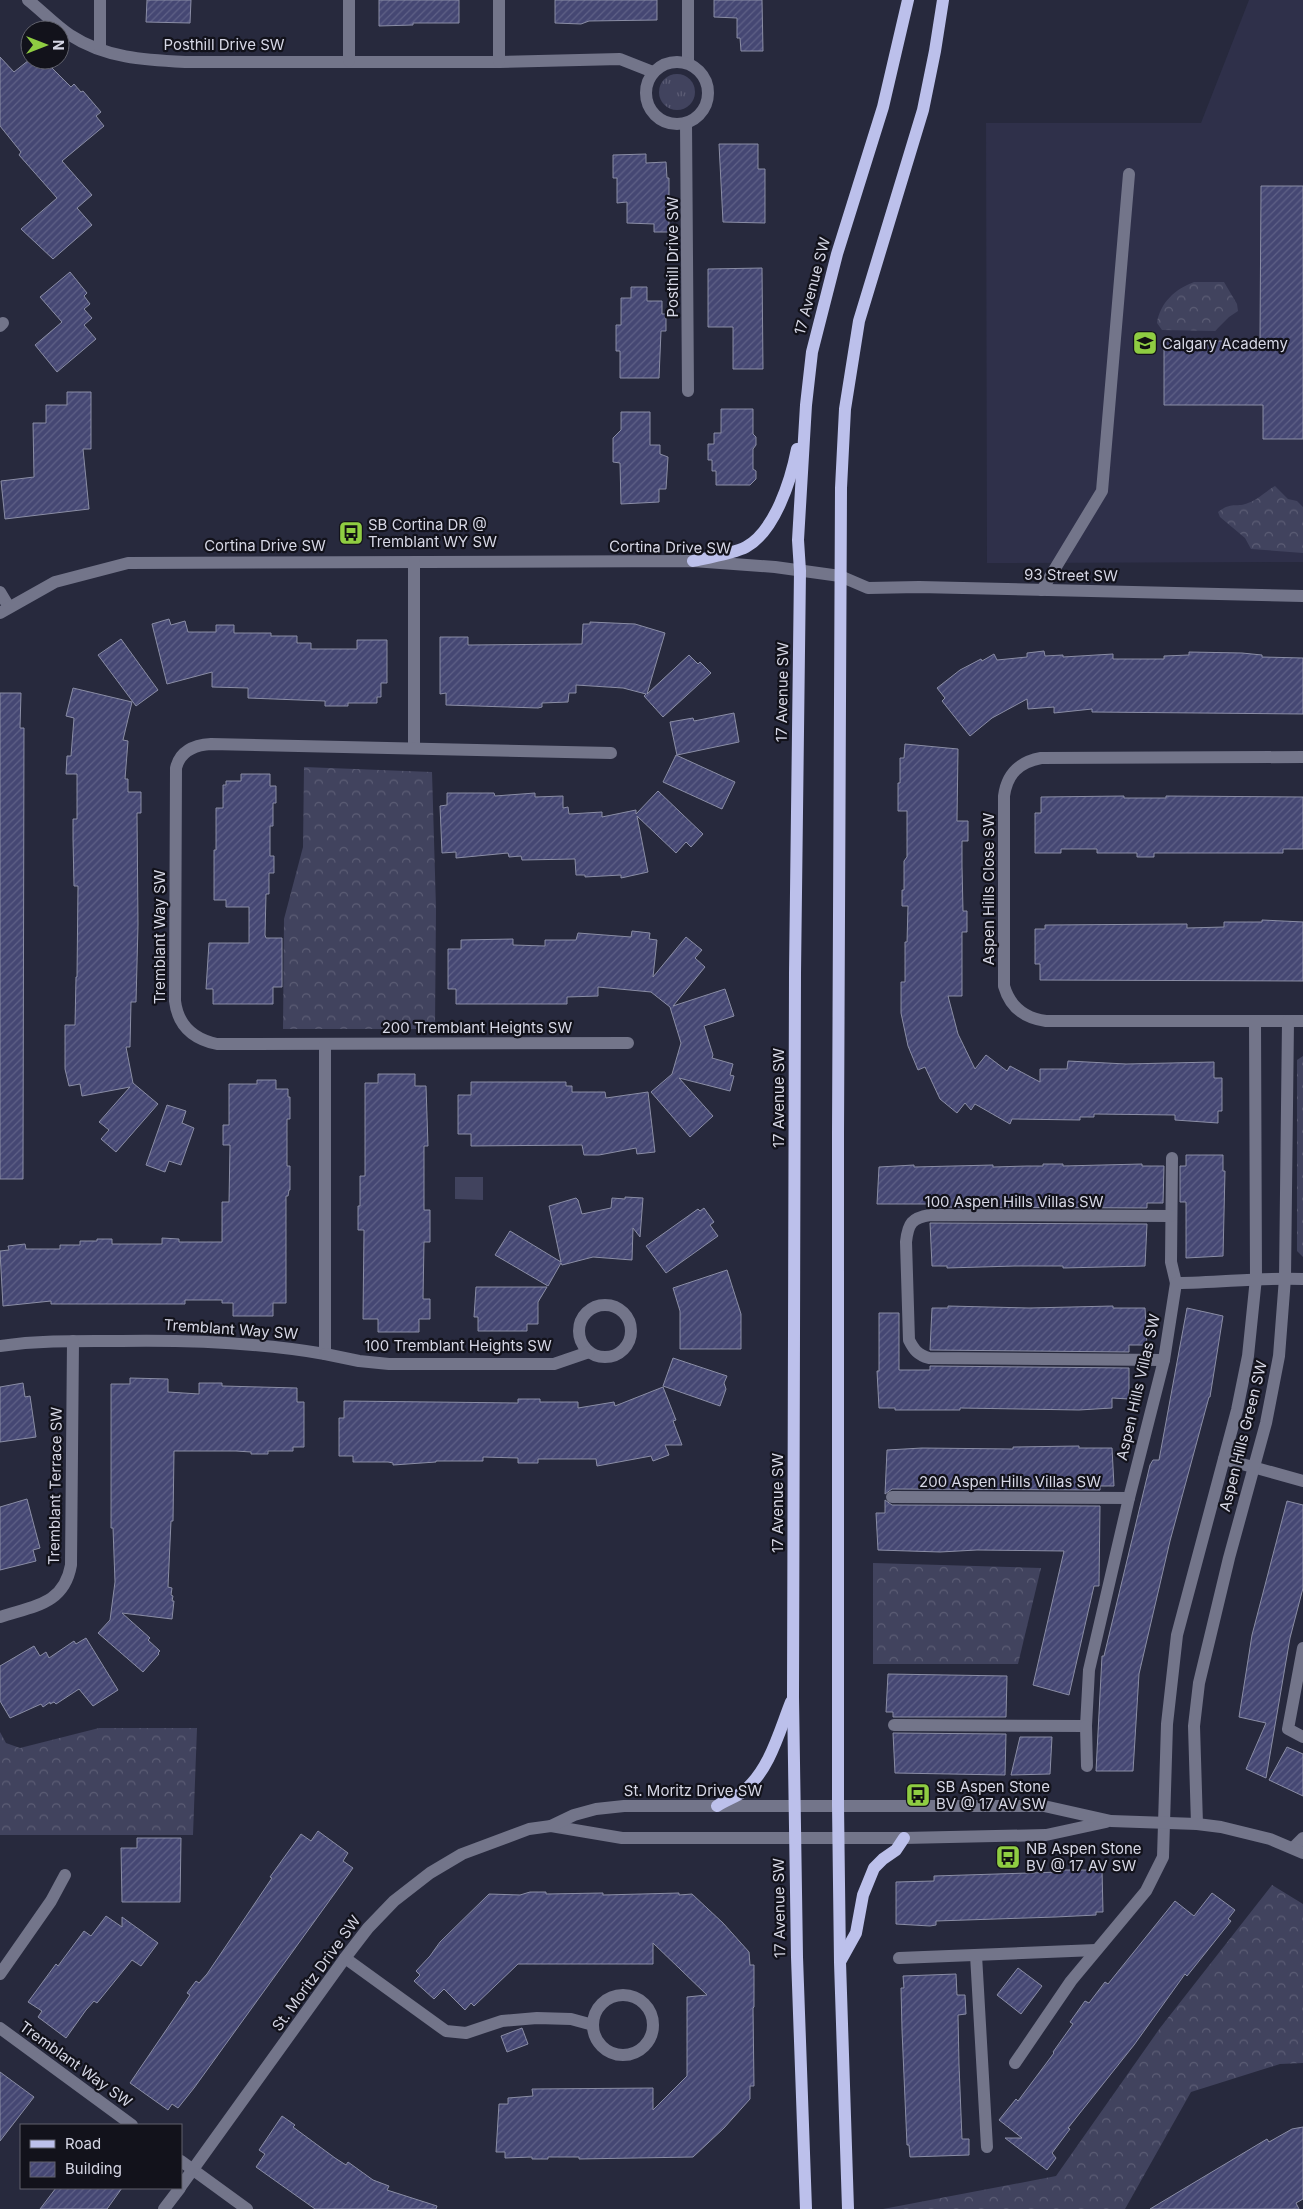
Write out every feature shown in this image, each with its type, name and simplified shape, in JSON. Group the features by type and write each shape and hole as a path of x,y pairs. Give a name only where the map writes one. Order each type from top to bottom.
{"main road":[{"name":"17 Avenue SW","path":"806,2209 796,1957 793,1697 795,973 800,571 798,540 806,405 812,352 836,254 883,107 908,0"},
{"path":"848,2209 838,1837 841,488 845,408 859,321 922,110 935,51 943,0"},
{"path":"693,562 746,547 768,526 778,510 794,462 806,405"},
{"path":"717,1806 728,1798 742,1793 758,1778 793,1697"},
{"path":"840,1962 856,1933 863,1895 874,1868 896,1850 904,1838"}],"street":[{"name":"Posthill Drive SW","path":"28,0 70,34 100,49 140,60 185,62 499,62 620,59 653,72"},
{"path":"100,0 100,49"},
{"path":"349,0 349,61"},
{"path":"499,0 499,62"},
{"path":"688,0 688,63"},
{"path":"670,62 688,63 704,75 708,84 707,103 702,112 686,123 666,122 651,110 646,91 653,72 670,62"},
{"name":"Posthill Drive SW","path":"686,123 688,390"},
{"path":"1042,590 1102,490 1129,174"},
{"name":"Cortina Drive SW","path":"5,610 55,582 128,562 693,562 775,567 840,576"},
{"path":"414,562 414,748 611,753"},
{"name":"93 Street SW","path":"840,576 868,588 919,587 1303,596"},
{"path":"0,592 5,610"},
{"name":"Tremblant Way SW","path":"326,1044 217,1044 206,1042 193,1035 183,1026 176,1015 177,762 187,750 199,744 414,748"},
{"name":"Aspen Hills Close SW","path":"1303,758 1041,758 1021,764 1013,771 1005,787 1004,986 1006,995 1018,1010 1026,1016 1046,1021 1303,1021"},
{"name":"Aspen Hills Green SW","path":"1197,1824 1194,1726 1199,1683 1229,1558 1254,1467 1279,1356 1285,1278 1288,1021"},
{"name":"Aspen Hills Green SW","path":"1015,2063 1071,1981 1146,1891 1163,1857 1167,1724 1177,1635 1224,1459 1248,1356 1256,1278 1255,1022"},
{"name":"200 Tremblant Heights SW","path":"326,1044 628,1043"},
{"path":"326,1044 326,1354"},
{"name":"Aspen Hills Villas SW","path":"1087,1766 1086,1726 1089,1670 1129,1498 1164,1360 1176,1283 1172,1262 1172,1158"},
{"name":"100 Aspen Hills Villas SW","path":"1164,1360 929,1358 920,1356 914,1350 909,1340 906,1242 908,1228 918,1217 930,1215 1171,1216"},
{"path":"1176,1283 1220,1283 1256,1278 1303,1279"},
{"name":"100 Tremblant Heights SW","path":"326,1354 359,1361 389,1364 554,1364 588,1352 596,1356 605,1357 622,1351 627,1344 630,1336 628,1319 623,1312 608,1305 599,1305 585,1314 580,1321 579,1338 588,1352"},
{"name":"Tremblant Way SW","path":"0,1346 35,1341 201,1340 261,1344 326,1354"},
{"name":"Tremblant Terrace SW","path":"0,1617 55,1598 69,1577 71,1565 74,1341"},
{"path":"1224,1459 1303,1481"},
{"name":"200 Aspen Hills Villas SW","path":"892,1497 1129,1498"},
{"path":"1303,1648 1288,1729 1303,1737"},
{"path":"894,1725 1086,1726"},
{"name":"St. Moritz Drive SW","path":"551,1826 574,1815 596,1808 794,1804 1044,1806 1111,1821"},
{"path":"1111,1821 1197,1824 1246,1832 1298,1850 1303,1838"},
{"name":"St. Moritz Drive SW","path":"182,2184 368,1928 394,1901 430,1873 462,1854 500,1839 529,1829 551,1826 622,1838 904,1838 1046,1835 1111,1821"},
{"path":"0,1974 51,1901 65,1875"},
{"path":"899,1958 1096,1950"},
{"path":"976,1955 987,2147"},
{"path":"345,1958 446,2031 466,2033 502,2021 538,2018 571,2019 593,2026"},
{"path":"627,1995 637,1998 645,2004 651,2013 653,2023 649,2042 642,2049 624,2056 606,2050 595,2035 593,2026 600,2006 617,1996 627,1995"},
{"name":"Tremblant Way SW","path":"0,2028 131,2124"},
{"path":"182,2163 247,2209"},
{"name":"St. Moritz Drive SW","path":"164,2209 179,2189"}],"shaded area":[{"name":"Calgary Academy","path":"1249,0 1303,0 1303,562 987,563 986,123 1201,123"}],"green space":[{"path":"677,74 690,79 695,92 690,105 677,110 664,105 659,92 664,79"},
{"path":"1194,282 1224,282 1237,304 1238,311 1215,331 1162,330 1157,323 1165,303 1175,293"},
{"path":"1275,486 1288,499 1297,501 1303,507 1303,553 1251,549 1245,538 1220,517 1218,512 1223,509 1252,502"},
{"path":"304,767 432,772 436,908 435,1029 283,1029 284,919 303,847"},
{"path":"1303,1056 1303,1257 1297,1251 1297,1060"},
{"path":"455,1177 483,1177 483,1200 455,1199"},
{"path":"873,1563 1041,1568 1018,1664 873,1664"},
{"path":"99,1728 197,1728 193,1835 0,1835 0,1732 6,1743 20,1748"},
{"path":"1272,1885 1303,1904 1303,2063 1280,2064 1191,2092 1125,2209 883,2209 1056,2176 1160,2028"}],"building":[{"path":"147,0 191,0 190,23 146,22"},
{"path":"379,0 459,0 459,23 413,23 413,25 379,26"},
{"path":"555,0 657,0 657,20 589,21 581,24 555,23"},
{"path":"714,0 762,0 763,51 741,51 740,38 737,38 737,18 714,17"},
{"path":"0,57 14,72 20,67 20,70 54,70 71,87 74,84 81,92 83,91 101,112 96,116 104,126 62,161 92,195 77,208 92,225 53,259 21,229 57,198 19,155 21,152 0,126"},
{"path":"719,144 758,144 758,169 765,169 765,223 723,222"},
{"path":"646,154 646,163 666,162 667,178 669,178 669,232 654,232 654,224 627,223 627,202 617,203 617,178 613,178 613,155"},
{"path":"1261,186 1303,186 1303,439 1263,439 1263,405 1164,405 1164,341 1260,341"},
{"path":"762,268 763,369 733,369 733,327 708,327 708,269"},
{"path":"70,272 87,293 84,296 90,304 84,309 92,318 84,325 96,339 57,372 35,345 62,322 40,297"},
{"path":"631,287 647,287 647,301 662,301 662,314 666,314 666,331 661,331 659,378 620,378 620,351 616,351 616,325 621,325 621,298 631,298"},
{"path":"67,392 91,392 91,449 83,449 89,509 5,519 1,481 34,477 33,423 46,423 46,405 67,405"},
{"path":"721,409 753,409 753,434 756,437 756,445 753,449 753,469 756,471 756,479 750,485 716,485 716,471 712,471 712,460 708,460 708,444 714,444 714,433 721,433"},
{"path":"621,412 650,412 650,445 660,445 660,454 668,457 666,489 659,489 659,502 621,504 620,463 613,462 613,438 621,430"},
{"path":"169,619 171,625 185,621 188,632 216,632 216,625 234,625 234,633 271,633 271,636 297,636 297,643 311,643 311,649 357,649 357,640 387,640 387,683 381,683 381,697 377,697 377,703 348,703 348,706 325,706 325,701 248,698 248,688 212,687 212,672 167,684 152,624"},
{"path":"590,622 635,624 665,633 647,694 689,655 698,664 700,662 711,673 663,717 644,696 646,694 623,688 576,685 576,693 569,693 568,702 542,703 542,707 538,708 446,705 446,693 440,694 440,637 468,637 468,645 582,644 583,624 590,624"},
{"path":"121,639 158,690 136,706 98,655"},
{"path":"1044,651 1045,656 1063,655 1063,657 1113,654 1113,659 1164,659 1164,656 1189,655 1189,652 1242,653 1262,655 1262,657 1303,658 1303,714 1092,712 1092,709 1054,713 1054,707 1028,709 1027,699 992,718 970,736 942,701 945,698 937,688 960,670 981,659 982,661 994,654 997,660 1027,657 1027,653"},
{"path":"73,688 132,702 123,740 128,741 125,779 128,779 128,792 141,792 141,813 137,813 138,925 136,1002 131,1002 130,1047 126,1047 133,1083 158,1104 116,1152 101,1139 109,1130 99,1122 130,1087 82,1096 80,1084 69,1086 65,1069 65,1025 75,1025 77,977 78,886 74,886 73,819 77,819 77,774 66,774 67,756 71,756 74,718 66,716"},
{"path":"0,693 21,693 20,728 24,728 23,1179 0,1179"},
{"path":"734,713 739,742 677,755 670,722 693,718 694,721"},
{"path":"905,744 958,749 957,821 968,821 968,841 962,841 963,911 967,911 967,932 962,932 962,996 948,996 958,1034 975,1069 986,1055 1007,1071 1010,1066 1040,1082 1040,1069 1067,1069 1068,1061 1126,1064 1214,1062 1214,1078 1222,1078 1222,1111 1218,1111 1218,1123 1175,1120 1175,1115 1094,1114 1094,1117 1080,1117 1080,1120 1012,1119 1010,1124 975,1104 971,1110 965,1103 957,1113 940,1099 925,1067 918,1070 908,1046 901,1013 901,982 905,982 905,942 907,942 908,906 902,906 902,890 904,890 904,861 907,857 907,811 898,811 898,783 900,783 900,758 904,758"},
{"path":"676,755 735,782 722,809 663,782"},
{"path":"241,774 270,774 270,786 276,786 276,803 273,803 273,826 270,826 270,856 274,856 274,873 269,873 269,894 266,894 265,935 266,938 282,938 282,987 273,987 273,1004 213,1004 213,989 206,989 209,943 249,943 249,907 226,907 226,900 214,900 216,808 223,808 223,785 226,785 226,781 241,781"},
{"path":"658,791 703,834 691,847 686,842 676,853 637,816 648,872 621,878 621,875 585,877 585,875 576,875 575,859 522,860 521,856 509,857 508,853 456,858 456,852 442,853 440,806 447,805 447,793 494,793 495,796 535,793 535,797 563,796 563,808 568,807 569,814 602,812 602,817 636,810 636,814"},
{"path":"1124,796 1124,798 1166,798 1166,796 1303,797 1303,849 1283,849 1283,853 1154,853 1154,857 1137,857 1137,853 1097,853 1097,849 1061,849 1061,853 1035,853 1035,813 1041,813 1041,797"},
{"path":"1262,920 1303,922 1303,981 1040,980 1040,964 1035,964 1035,929 1045,929 1045,925 1187,924 1187,928 1224,927 1224,922 1262,922"},
{"path":"632,931 650,933 649,939 657,940 653,977 686,937 702,950 695,958 705,967 673,1006 725,989 734,1016 704,1026 713,1055 712,1058 733,1064 730,1075 734,1076 730,1091 679,1078 713,1116 690,1137 651,1092 672,1074 681,1043 670,1007 651,992 598,987 598,996 567,997 567,1004 456,1004 456,989 448,989 448,949 461,949 461,940 513,939 513,945 545,946 545,940 576,940 578,933 631,937"},
{"path":"378,1074 415,1074 415,1086 426,1086 428,1146 424,1146 424,1210 430,1210 430,1242 424,1242 423,1299 430,1299 430,1319 419,1319 419,1332 378,1332 378,1319 363,1319 364,1230 358,1230 358,1206 360,1206 360,1176 365,1176 365,1083 378,1083"},
{"path":"257,1080 276,1080 276,1089 288,1089 288,1097 290,1097 290,1119 287,1119 287,1166 290,1166 290,1190 288,1196 286,1196 286,1303 273,1303 273,1316 233,1316 233,1303 222,1303 222,1300 185,1300 185,1304 51,1304 51,1301 3,1306 0,1251 9,1250 8,1246 25,1244 26,1249 60,1249 60,1245 80,1245 80,1241 97,1241 97,1239 112,1239 112,1244 162,1244 162,1238 179,1239 179,1242 222,1242 222,1202 229,1202 230,1145 223,1145 223,1125 229,1125 229,1084 257,1084"},
{"path":"471,1082 566,1082 566,1086 572,1086 572,1092 605,1092 606,1098 648,1092 655,1152 637,1154 636,1148 599,1155 584,1155 582,1145 471,1146 471,1134 458,1134 458,1095 471,1095"},
{"path":"167,1105 186,1111 182,1123 194,1128 181,1165 169,1161 165,1172 146,1165"},
{"path":"1186,1155 1223,1155 1223,1171 1225,1171 1223,1256 1186,1258 1186,1202 1180,1202 1180,1166 1186,1166"},
{"path":"1043,1164 1063,1164 1063,1166 1142,1164 1142,1166 1164,1166 1163,1203 1147,1203 1147,1208 930,1207 930,1204 877,1204 879,1167 993,1165 993,1167 1043,1166"},
{"path":"625,1197 643,1198 640,1237 633,1228 632,1260 593,1257 562,1265 561,1263 548,1286 495,1255 510,1231 561,1262 549,1206 576,1198 582,1214 611,1208 612,1198 625,1199"},
{"path":"704,1208 714,1222 710,1225 718,1236 666,1273 646,1246 698,1209 700,1211"},
{"path":"930,1223 1147,1224 1145,1266 947,1268 947,1266 932,1266"},
{"path":"727,1270 741,1314 741,1349 680,1349 680,1311 673,1288"},
{"path":"476,1287 547,1287 538,1302 538,1324 527,1324 527,1331 478,1331 478,1317 474,1317"},
{"path":"948,1306 1029,1308 1113,1306 1113,1308 1145,1308 1147,1345 1129,1345 1129,1352 930,1350 932,1308 948,1308"},
{"path":"1187,1308 1223,1316 1210,1397 1170,1541 1139,1674 1133,1771 1096,1771 1102,1656 1104,1656 1150,1465 1153,1460 1159,1460"},
{"path":"879,1313 899,1313 899,1370 930,1370 930,1366 1129,1368 1129,1399 1112,1398 1112,1408 1079,1410 960,1408 960,1410 895,1410 895,1408 879,1408 877,1371 879,1371"},
{"path":"673,1358 727,1376 724,1383 726,1389 720,1406 663,1386"},
{"path":"130,1378 168,1379 168,1392 199,1394 199,1383 222,1383 222,1386 297,1388 297,1402 304,1402 304,1447 293,1447 293,1451 268,1451 268,1454 251,1454 251,1452 236,1451 174,1451 173,1521 171,1521 168,1587 172,1588 171,1595 173,1596 172,1601 174,1601 172,1619 122,1613 150,1638 148,1640 160,1651 143,1672 98,1633 110,1620 115,1582 113,1528 111,1528 111,1384 130,1384"},
{"path":"23,1383 25,1397 30,1396 36,1437 0,1442 0,1387"},
{"path":"663,1387 676,1420 673,1421 682,1445 665,1445 669,1455 653,1461 651,1456 597,1466 596,1459 538,1459 538,1463 518,1463 518,1458 483,1457 483,1461 436,1461 393,1465 393,1463 388,1462 353,1462 353,1456 339,1456 339,1418 344,1418 344,1401 518,1403 518,1399 540,1399 540,1402 578,1402 578,1408 614,1402 615,1406"},
{"path":"1079,1446 1079,1448 1112,1448 1114,1486 1100,1486 1100,1490 892,1489 885,1494 887,1450 922,1448 1013,1449 1013,1447"},
{"path":"27,1499 40,1548 33,1550 36,1561 0,1570 0,1507"},
{"path":"885,1500 892,1505 1100,1506 1099,1586 1094,1586 1069,1695 1033,1685 1064,1551 977,1550 940,1552 878,1550 876,1513 885,1513"},
{"path":"1287,1501 1303,1505 1303,1588 1290,1638 1266,1778 1246,1769 1266,1723 1239,1717 1252,1635"},
{"path":"86,1638 118,1690 93,1706 79,1689 56,1704 54,1702 50,1704 50,1702 43,1707 41,1704 10,1718 0,1701 0,1666 34,1646 40,1656 46,1652 49,1658 74,1641 76,1644"},
{"path":"888,1674 1007,1676 1006,1717 893,1717 893,1712 886,1712"},
{"path":"893,1733 1006,1734 1005,1775 895,1773"},
{"path":"1020,1737 1052,1737 1050,1774 1011,1775"},
{"path":"1287,1747 1303,1754 1303,1796 1269,1780"},
{"path":"318,1831 348,1853 343,1861 353,1868 194,2088 178,2108 172,2104 168,2110 130,2083 190,1995 187,1993 196,1981 199,1983 207,1974 272,1878 270,1877 301,1834 311,1841"},
{"path":"137,1838 181,1838 180,1902 122,1902 121,1848 137,1848"},
{"path":"1060,1870 1102,1870 1103,1912 1096,1912 1096,1915 936,1921 936,1925 930,1926 896,1924 896,1882 934,1881 934,1876 1060,1872"},
{"path":"530,1892 546,1892 546,1894 603,1893 603,1895 692,1894 723,1923 749,1952 750,1965 754,1965 754,2086 750,2086 750,2099 724,2128 693,2157 579,2159 579,2157 548,2157 548,2159 532,2159 532,2157 505,2158 505,2152 496,2152 499,2104 508,2104 508,2098 533,2096 532,2089 653,2088 653,2110 687,2076 687,1997 707,1995 653,1943 653,1964 518,1964 474,2006 471,2003 465,2010 444,1989 434,1999 414,1981 420,1975 416,1971 440,1942 489,1894 520,1895"},
{"path":"1212,1893 1235,1910 1228,1919 1231,1921 1187,1976 1185,1974 1134,2045 1068,2128 1070,2129 1052,2153 1056,2158 1047,2170 1005,2138 1022,2138 999,2120 1016,2099 1018,2101 1054,2053 1073,2024 1070,2022 1085,2001 1089,2003 1105,1982 1108,1984 1175,1901 1194,1916"},
{"path":"106,1916 122,1927 122,1917 158,1943 141,1966 132,1960 97,2003 94,2001 86,2010 66,2038 38,2017 42,2011 28,2002 56,1964 58,1966 84,1931 91,1936"},
{"path":"1018,1968 1042,1986 1021,2014 997,1995"},
{"path":"956,1974 957,1995 965,1995 966,2014 958,2015 959,2065 962,2139 969,2139 969,2155 910,2157 909,2145 907,2145 902,2030 901,1988 904,1988 903,1976"},
{"path":"522,2028 528,2044 507,2052 501,2036"},
{"path":"0,2072 34,2097 0,2141"},
{"path":"282,2116 295,2125 293,2127 335,2158 346,2165 348,2162 373,2180 389,2186 387,2190 437,2206 436,2209 315,2209 256,2167 265,2154 259,2150"},
{"path":"1303,2127 1303,2199 1296,2203 1299,2209 1150,2209 1267,2139 1269,2142 1292,2129"},
{"path":"55,2189 121,2189 107,2209 40,2209"}],"place":[{"name":"Calgary Academy","path":"1145,343"},
{"name":"SB Cortina DR @ Tremblant WY SW","path":"351,533"},
{"name":"SB Aspen Stone BV @ 17 AV SW","path":"918,1795"},
{"name":"NB Aspen Stone BV @ 17 AV SW","path":"1008,1857"}]}
